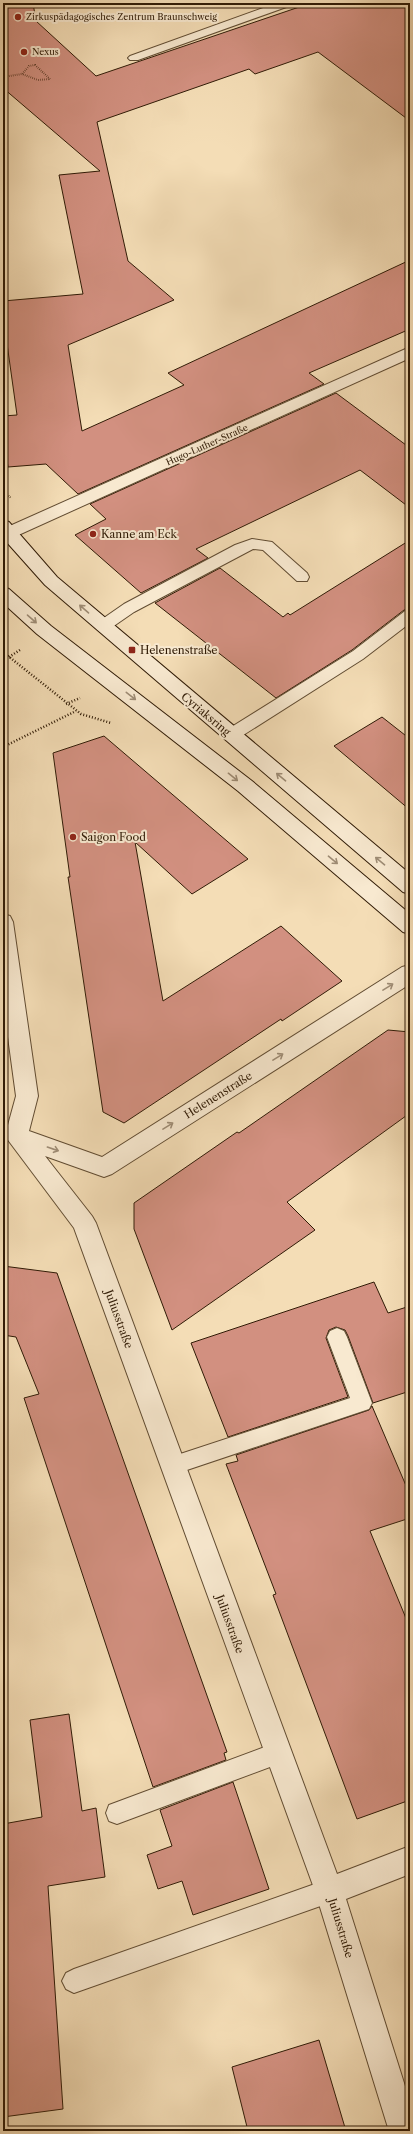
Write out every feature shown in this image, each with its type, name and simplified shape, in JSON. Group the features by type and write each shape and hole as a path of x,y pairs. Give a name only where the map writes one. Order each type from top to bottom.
{"street":[{"name":"Hugo-Luther-Straße","path":"5,532 410,352"},
{"name":"Cyriaksring","path":"5,532 51,581 410,886"},
{"path":"3,593 44,630 245,786 410,926"},
{"path":"3,922 27,1096 10,1139"},
{"name":"Helenenstraße","path":"10,1139 104,1167 410,973"},
{"name":"Juliusstraße","path":"10,1139 84,1223 329,1891 404,2131"},
{"path":"329,1891 410,1860"}],"lane":[{"path":"134,58 288,3"},
{"path":"103,626 129,608 240,548 252,544 267,545 302,577"},
{"path":"231,735 358,655 410,615"},
{"path":"172,1466 362,1403 337,1337"},
{"path":"117,1813 278,1753"},
{"path":"74,1981 329,1891"}],"path":[{"path":"3,77 22,74 38,80 50,79 35,64 29,66 22,74"},
{"path":"9,657 22,648"},
{"path":"3,652 76,711 81,714 116,724"},
{"path":"66,704 82,696"},
{"path":"3,747 76,711"}],"building":[{"path":"3,3 33,3 36,21 96,76 311,3 410,3 410,121 318,52 255,74 249,69 97,122 128,261 174,300 68,345 82,431 184,385 168,373 410,260 410,329 309,373 324,384 78,494 46,464 8,467 3,433 3,416 17,415 3,315 3,301 83,294 59,175 100,171 3,88"},
{"path":"336,393 410,448 410,508 360,470 196,549 208,558 141,593 75,535 106,519 90,504"},
{"path":"410,540 410,609 404,610 352,650 276,698 155,603 220,568 283,617 288,613 290,615"},
{"path":"382,717 410,739 410,810 334,746"},
{"path":"104,736 248,859 192,894 135,842 163,1001 281,926 342,981 282,1021 281,1019 124,1123 103,1112 68,877 70,877 53,753"},
{"path":"388,1030 410,1032 410,1113 287,1202 315,1230 172,1330 134,1229 134,1203 237,1132 239,1133"},
{"path":"3,1266 57,1273 227,1752 224,1753 226,1760 153,1787 24,1398 39,1394 16,1337 3,1335"},
{"path":"374,1282 388,1313 410,1306 410,1391 373,1403 348,1336 345,1330 336,1327 329,1330 326,1338 348,1397 228,1437 191,1343"},
{"path":"372,1406 410,1495 410,1518 370,1531 410,1628 410,1800 357,1819 273,1595 276,1594 226,1464 238,1461 236,1455 369,1410"},
{"path":"69,1714 82,1811 96,1808 105,1877 48,1886 63,2109 3,2117 3,1824 42,1817 30,1720"},
{"path":"233,1782 269,1889 193,1915 182,1881 158,1889 147,1855 172,1846 160,1810"},
{"path":"319,2040 346,2131 248,2131 232,2067"}],"place":[{"name":"Zirkuspädagogisches Zentrum Braunschweig","path":"18,17"},
{"name":"Nexus","path":"24,52"},
{"name":"Kanne am Eck","path":"93,534"},
{"name":"Helenenstraße","path":"132,650"},
{"name":"Saigon Food","path":"73,837"}]}
